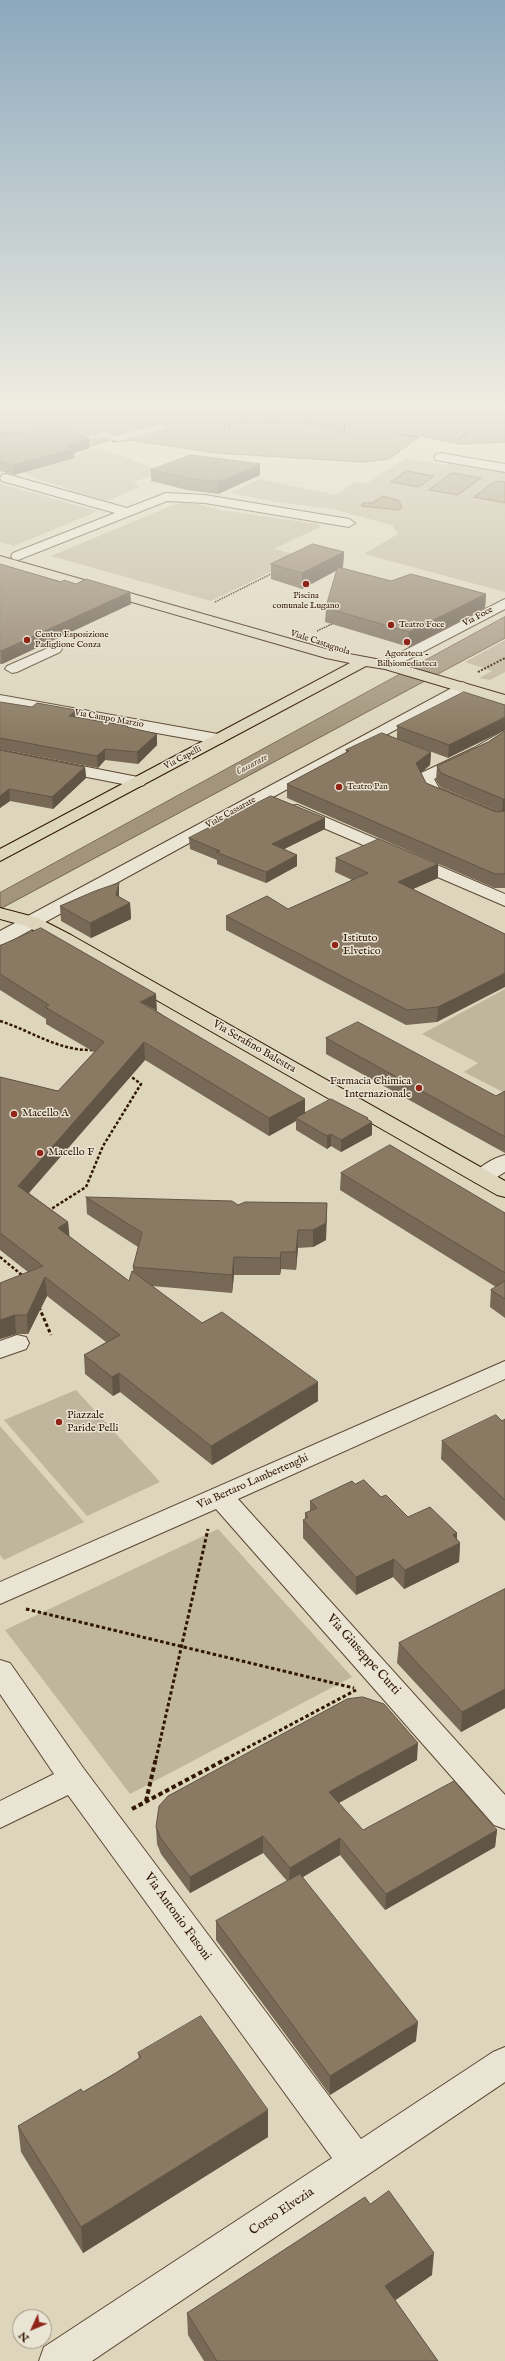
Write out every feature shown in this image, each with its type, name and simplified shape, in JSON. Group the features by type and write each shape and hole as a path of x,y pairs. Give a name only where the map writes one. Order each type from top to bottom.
{"main road":[{"name":"Viale Castagnola","path":"0,551 341,648 366,660"},
{"name":"Viale Castagnola","path":"0,560 331,655 366,660"},
{"path":"366,660 505,700"},
{"name":"Via Capelli","path":"0,856 366,660"},
{"name":"Via Serafino Balestra","path":"6,915 32,922 505,1190"}],"street":[{"path":"18,556 111,518"},
{"path":"319,518 349,523"},
{"name":"Via Foce","path":"393,667 505,603"},
{"path":"12,669 55,649"},
{"name":"Viale Cassarate","path":"0,939 263,795 463,688"},
{"name":"Via Campo Marzio","path":"0,700 218,739"},
{"path":"505,735 480,751 434,763 425,777 432,791 502,820 505,818"},
{"path":"372,736 393,744"},
{"path":"0,755 138,782"},
{"path":"263,795 505,901"},
{"path":"482,1177 505,1162"},
{"name":"Via Bertaro Lambertenghi","path":"0,1594 505,1369"},
{"name":"Via Giuseppe Curti","path":"218,1497 505,1816"},
{"name":"Via Antonio Fusoni","path":"0,1671 73,1778 357,2162"},
{"path":"0,1815 73,1778"},
{"name":"Corso Elvezia","path":"58,2361 505,2063"}],"path":[{"path":"202,609 275,572"},
{"path":"313,633 338,621"},
{"path":"0,1021 29,1031 50,1044 75,1051 97,1049"},
{"path":"47,1211 86,1187 103,1146 141,1084 124,1070"},
{"path":"0,1258 25,1278"},
{"path":"38,1306 51,1335"},
{"path":"146,1802 181,1645 218,1497"},
{"path":"23,1608 358,1689 107,1822"}],"shaded area":[{"path":"0,518 81,518 14,546 0,542"},
{"path":"141,518 277,518 318,524 320,527 274,549 293,554 297,559 211,601 51,556"},
{"path":"366,518 505,518 505,592 364,554 398,534 392,525"},
{"path":"505,640 505,672 490,680 479,678 492,671 465,662"},
{"path":"505,989 505,1093 464,1072 478,1063 422,1034"},
{"path":"76,1390 160,1482 87,1516 4,1420"},
{"path":"0,1426 84,1522 4,1560 0,1555"},
{"path":"218,1529 352,1677 130,1794 5,1630"}],"water":[{"name":"Cassarate","path":"505,617 505,638 0,909 0,893"}],"building":[{"path":"313,544 344,552 302,573 271,564"},
{"path":"0,564 61,582 64,580 76,584 86,579 130,592 0,651"},
{"path":"338,567 391,581 411,574 486,594 409,632 326,608"},
{"path":"464,692 505,705 505,717 449,745 397,726"},
{"path":"0,702 32,707 37,703 76,710 69,716 128,726 127,727 157,734 137,752 105,749 97,756 0,738"},
{"path":"505,731 505,799 441,773 437,766 488,742"},
{"path":"382,733 431,752 416,763 426,783 496,812 505,811 505,874 495,874 287,784 349,751 346,750"},
{"path":"0,750 85,767 52,797 9,789 0,796"},
{"path":"271,796 325,818 272,844 297,855 266,872 216,852 220,851 189,838"},
{"path":"379,839 438,864 398,882 505,934 505,973 438,1007 407,1010 226,916 267,896 288,909 368,873 336,858"},
{"path":"119,883 116,895 130,903 90,923 60,906 95,891"},
{"path":"41,928 156,994 140,1002 305,1099 269,1118 144,1042 18,1186 68,1222 58,1228 129,1281 132,1271 202,1323 222,1312 318,1382 211,1446 119,1373 112,1377 84,1355 120,1335 45,1277 27,1315 15,1315 0,1320 0,1283 43,1266 0,1233 0,1077 58,1091 104,1042 45,1007 49,1005 0,974 0,946"},
{"path":"358,1022 496,1096 505,1091 505,1137 326,1038"},
{"path":"331,1099 368,1118 367,1119 372,1122 341,1140 331,1134 327,1136 296,1118"},
{"path":"390,1145 505,1213 505,1273 341,1173"},
{"path":"86,1197 232,1201 238,1205 245,1202 327,1203 326,1223 313,1230 298,1230 296,1252 281,1252 280,1258 234,1257 232,1275 133,1267 142,1233"},
{"path":"505,1281 505,1299 491,1290"},
{"path":"496,1415 502,1421 505,1419 505,1500 442,1441"},
{"path":"364,1480 381,1497 386,1495 408,1517 430,1507 457,1533 453,1535 460,1543 405,1570 394,1559 356,1577 303,1520 308,1517 305,1513 317,1508 310,1501 352,1481 355,1484"},
{"path":"505,1589 505,1689 462,1712 399,1643"},
{"path":"363,1697 384,1704 418,1743 329,1792 363,1830 454,1781 497,1830 386,1894 340,1838 290,1868 263,1836 190,1877 160,1837 156,1827 159,1806 168,1796 347,1699"},
{"path":"300,1874 418,2022 330,2076 216,1921"},
{"path":"201,2016 268,2110 81,2227 18,2126 81,2089 83,2092 114,2074 141,2057 138,2053"},
{"path":"389,2191 434,2253 385,2286 438,2361 217,2361 187,2313 365,2197 370,2204"}],"place":[{"name":"Piscina comunale Lugano","path":"306,584"},
{"name":"Teatro Foce","path":"391,625"},
{"name":"Centro Esposizione Padiglione Conza","path":"27,640"},
{"name":"Agorateca - Bilbiomediateca","path":"407,642"},
{"name":"Teatro Pan","path":"339,787"},
{"name":"Istituto Elvetico","path":"335,945"},
{"name":"Farmacia Chimica Internazionale","path":"419,1088"},
{"name":"Macello A","path":"14,1114"},
{"name":"Macello F","path":"40,1153"},
{"name":"Piazzale Paride Pelli","path":"59,1422"}]}
